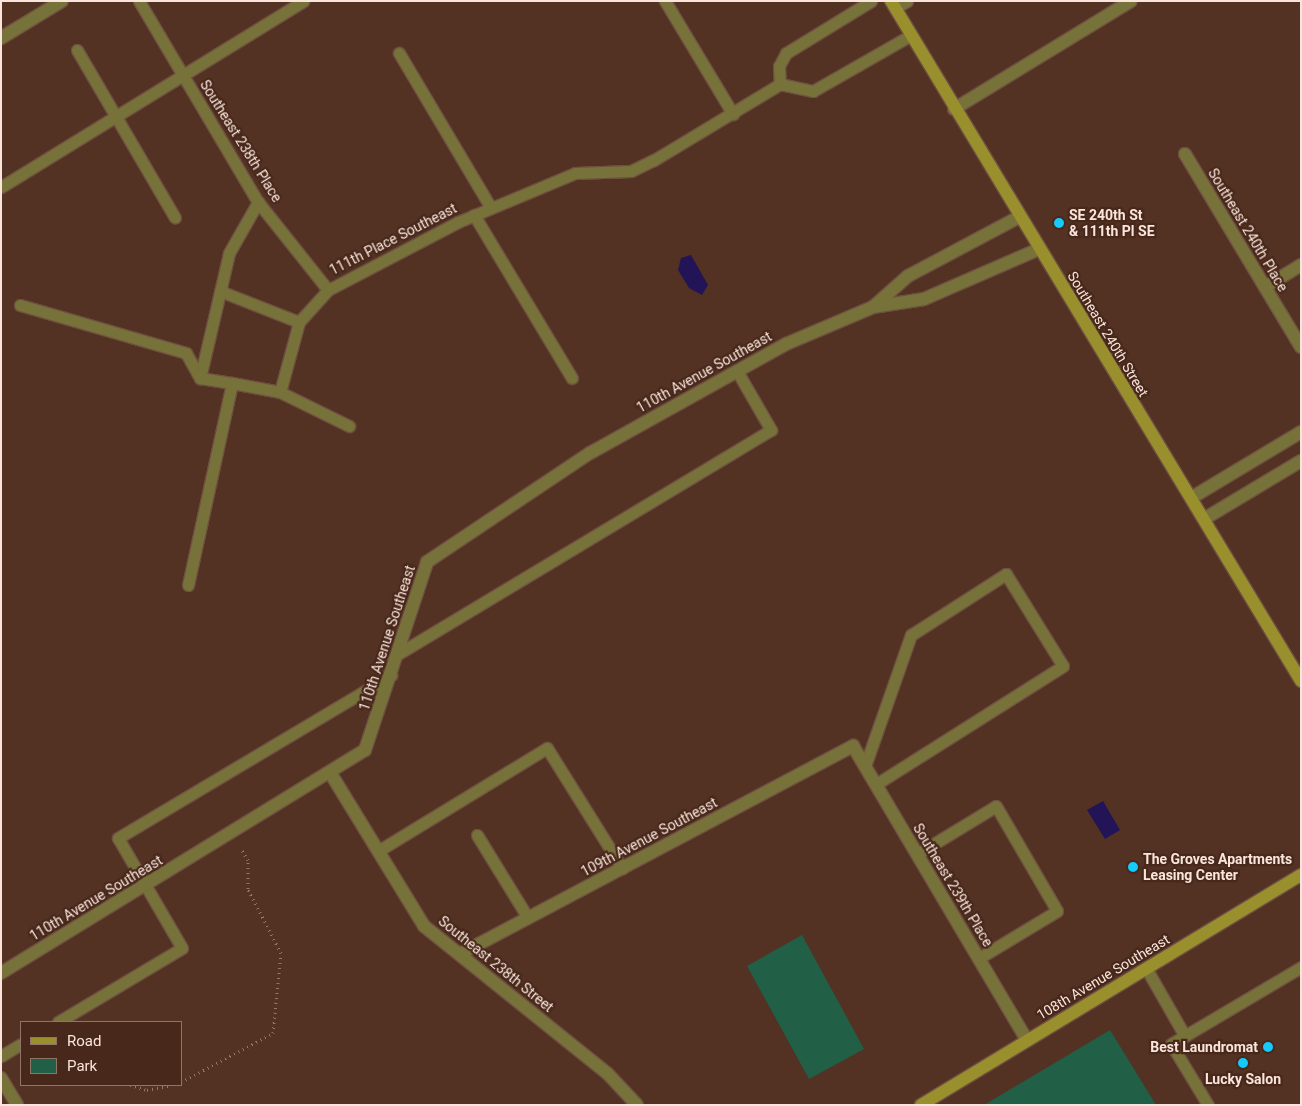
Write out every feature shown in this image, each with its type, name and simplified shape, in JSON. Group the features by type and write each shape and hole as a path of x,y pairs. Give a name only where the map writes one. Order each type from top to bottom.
{"main road":[{"name":"Southeast 240th Street","path":"893,5 954,109 1301,681"},
{"name":"108th Avenue Southeast","path":"921,1105 1301,875"}],"street":[{"path":"1,38 62,1"},
{"path":"954,109 1131,1"},
{"name":"Southeast 240th Place","path":"1185,154 1301,347"},
{"name":"110th Avenue Southeast","path":"873,307 908,276 1019,216"},
{"name":"110th Avenue Southeast","path":"1,973 331,774 365,750 427,562 590,453 786,344 873,307 924,299 1039,249"},
{"path":"1265,287 1301,265"},
{"path":"1191,498 1301,432"},
{"path":"1204,519 1301,461"},
{"name":"Southeast 239th Place","path":"853,746 1027,1040"},
{"name":"109th Avenue Southeast","path":"460,954 853,746"},
{"name":"Southeast 238th Street","path":"331,774 424,926 608,1074 637,1105"},
{"path":"1,1078 17,1105"}],"lane":[{"name":"Southeast 238th Place","path":"138,1 258,202 328,290"},
{"path":"1,187 303,1"},
{"path":"665,1 733,114"},
{"path":"871,1 786,53 779,66 780,84 813,91 911,36"},
{"path":"893,5 907,1"},
{"path":"77,50 175,218"},
{"path":"398,52 491,208"},
{"name":"111th Place Southeast","path":"280,392 299,322 328,290 474,215 575,173 631,171 733,114 780,84"},
{"path":"200,378 229,253 258,202"},
{"path":"474,215 572,378"},
{"path":"220,291 299,322"},
{"path":"20,305 186,353 200,378"},
{"path":"398,654 771,430 737,371"},
{"path":"200,378 280,392 349,426"},
{"path":"188,585 232,383"},
{"path":"865,766 911,635 1006,574 1063,666 876,784"},
{"path":"60,1021 182,948 118,838 391,675"},
{"path":"378,851 547,748 622,868"},
{"path":"916,854 996,806 1057,911 979,958"},
{"path":"477,835 528,918"},
{"path":"1208,1105 1171,1044 1301,967"},
{"path":"1146,968 1185,1036"},
{"path":"1,1056 20,1045"}],"path":[{"path":"182,1081 273,1034 281,953 248,889 248,860 232,834"},
{"path":"133,1086 147,1090 167,1086"}],"green space":[{"path":"802,935 864,1049 809,1079 747,966"},
{"path":"1110,1030 1156,1105 984,1105"}],"shaded area":[{"path":"691,255 708,285 702,295 689,288 678,270 681,258"},
{"path":"1103,801 1120,830 1105,839 1087,810"}],"place":[{"name":"SE 240th St & 111th Pl SE","path":"1059,223"},
{"name":"The Groves Apartments Leasing Center","path":"1133,867"},
{"name":"Best Laundromat","path":"1268,1047"},
{"name":"Lucky Salon","path":"1243,1063"}]}
